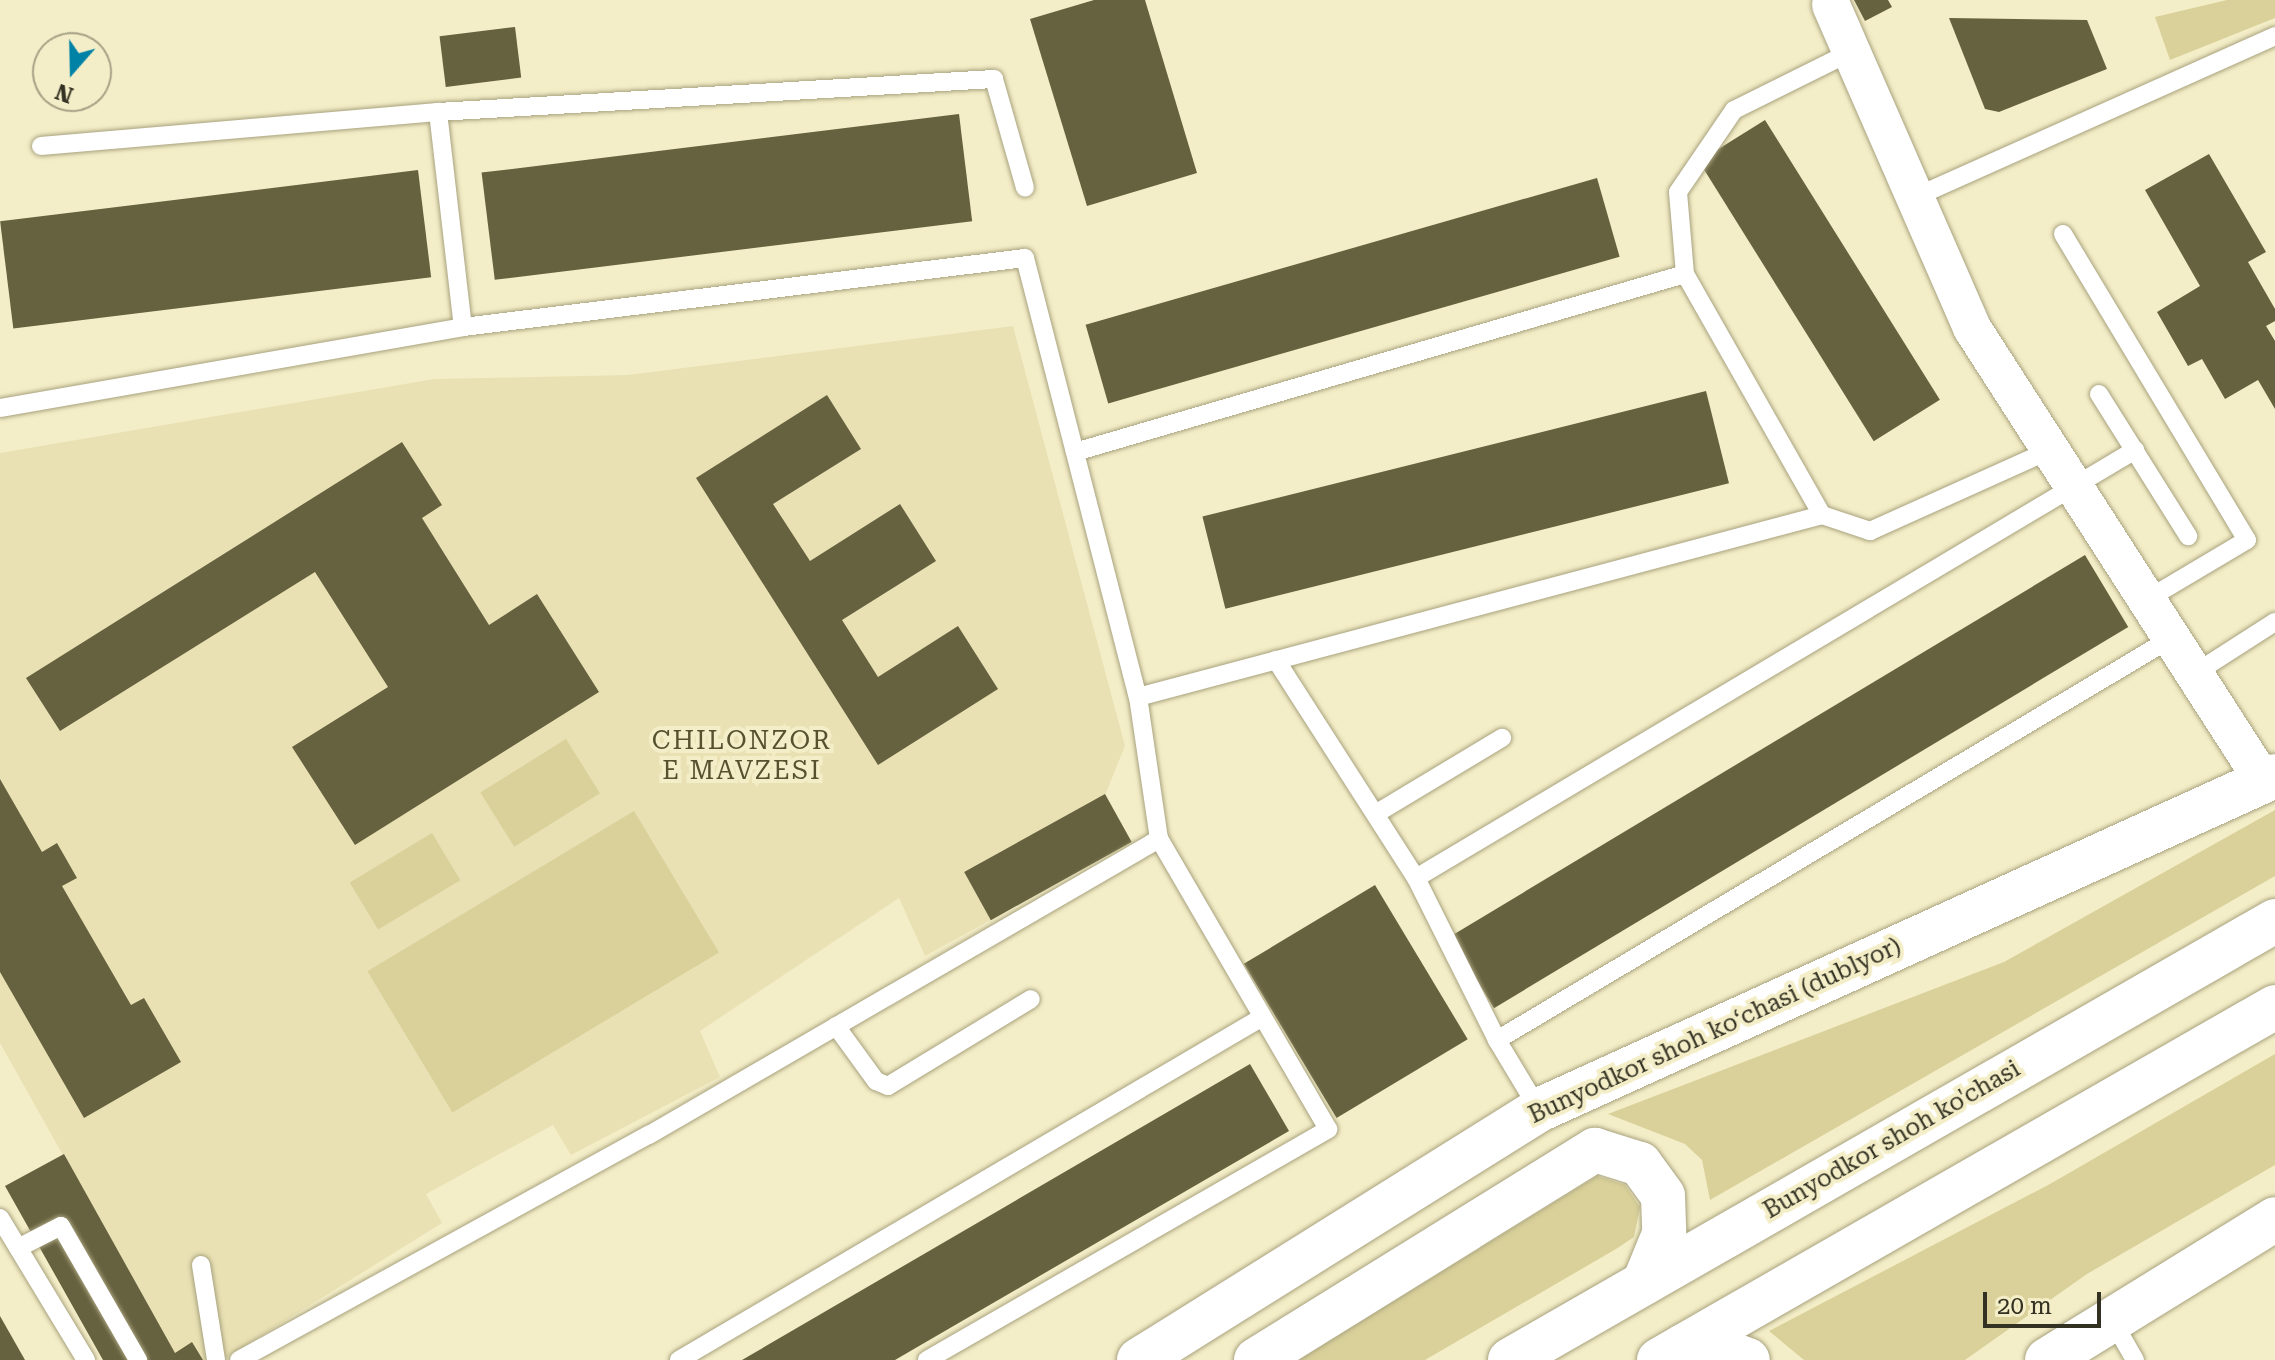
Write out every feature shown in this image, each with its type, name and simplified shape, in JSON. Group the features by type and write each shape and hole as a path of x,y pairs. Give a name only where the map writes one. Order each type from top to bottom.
{"main road":[{"name":"Bunyodkor shoh koʻchasi (dublyor)","path":"1139,1360 1539,1110 2270,779"},
{"name":"Bunyodkor shoh ko'chasi","path":"1510,1360 2275,921"},
{"path":"1671,1353 2275,1007"},
{"path":"1256,1360 1595,1150 1640,1164 1663,1196 1664,1234 1644,1283"},
{"path":"2047,1360 2275,1219"},
{"path":"1671,1353 1712,1347 1748,1360"}],"street":[{"path":"1829,3 1972,328 2048,451 2151,597 2197,672 2270,779"}],"lane":[{"path":"1913,198 2275,36"},
{"path":"1822,515 1685,274 1678,192 1734,110 1851,52"},
{"path":"41,146 438,112 994,79 1025,188"},
{"path":"438,112 463,327"},
{"path":"2063,234 2247,540 2151,597"},
{"path":"0,408 463,327 1025,258 1138,697 1159,839 1259,1019 1328,1129 927,1360"},
{"path":"1075,452 1685,274"},
{"path":"2099,394 2188,536"},
{"path":"1416,878 2076,488 2135,450"},
{"path":"1138,697 1822,515 1870,531 2048,451"},
{"path":"2197,672 2275,622"},
{"path":"1497,1040 2175,636"},
{"path":"1276,660 1316,729 1340,752 1416,878 1497,1040 1539,1110"},
{"path":"1377,813 1502,738"},
{"path":"239,1360 836,1026 1159,839"},
{"path":"836,1026 876,1081 888,1086 1031,999"},
{"path":"679,1360 1259,1019"},
{"path":"0,1218 86,1360"},
{"path":"18,1248 61,1226 138,1360"},
{"path":"201,1265 216,1360"},
{"path":"2111,1318 2135,1360"}],"shaded area":[{"path":"2227,0 2275,0 2275,18 2170,60 2155,17"},
{"path":"1013,326 1125,746 1105,795 1132,842 925,956 899,898 700,1031 720,1077 571,1155 553,1125 426,1194 442,1223 222,1360 178,1360 0,1043 0,453 434,379 628,375"},
{"path":"566,739 600,793 514,847 480,793"},
{"path":"2275,810 2275,876 1710,1200 1702,1160 1685,1144 1608,1114 2004,962"},
{"path":"634,811 719,952 452,1113 367,971"},
{"path":"432,833 460,880 378,930 350,882"},
{"path":"2275,1054 2275,1165 2087,1274 1965,1360 1804,1360 1769,1331 2050,1184"},
{"path":"1597,1176 1625,1185 1640,1207 1634,1237 1616,1249 1425,1360 1299,1360"}],"building":[{"path":"1094,0 1145,0 1197,173 1087,206 1030,19"},
{"path":"1854,0 1888,0 1892,7 1865,21"},
{"path":"1949,18 2087,20 2107,69 1999,112 1985,109"},
{"path":"515,27 521,78 446,87 440,36"},
{"path":"959,114 972,221 495,280 482,173"},
{"path":"1765,120 1940,400 1874,441 1699,161"},
{"path":"2209,154 2266,252 2248,262 2275,309 2275,321 2266,326 2275,341 2275,409 2258,380 2225,399 2202,359 2188,366 2157,312 2200,286 2145,190"},
{"path":"418,170 431,277 13,329 0,221"},
{"path":"1597,178 1620,257 1108,403 1086,325"},
{"path":"1706,391 1729,483 1225,609 1202,517"},
{"path":"827,395 861,449 773,504 810,561 900,504 936,561 842,620 878,677 958,626 998,689 878,765 696,478"},
{"path":"402,442 442,505 422,518 489,625 537,594 599,692 355,845 292,747 388,687 315,572 60,731 26,678"},
{"path":"2085,555 2128,627 1494,1008 1451,936"},
{"path":"0,779 42,852 57,843 77,878 62,886 131,1005 144,998 181,1062 84,1118 0,972"},
{"path":"1105,794 1132,842 991,920 964,872"},
{"path":"1375,885 1468,1039 1337,1118 1244,964"},
{"path":"1250,1064 1289,1131 895,1360 742,1360"},
{"path":"64,1154 175,1353 192,1342 203,1360 103,1360 5,1186"},
{"path":"0,1316 25,1360 0,1360"}],"district":[{"name":"CHILONZOR E MAVZESI","path":"742,756"}]}
